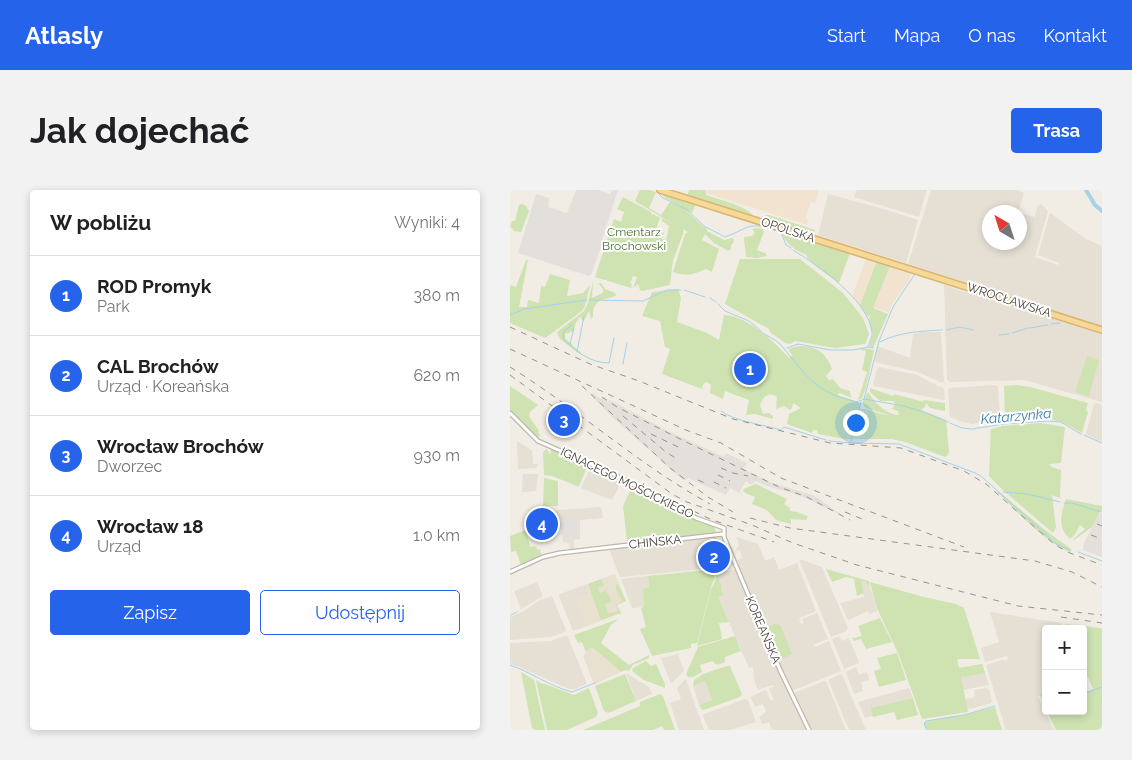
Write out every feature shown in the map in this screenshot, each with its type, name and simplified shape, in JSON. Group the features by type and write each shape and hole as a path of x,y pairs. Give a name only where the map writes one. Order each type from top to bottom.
{"main road":[{"name":"OPOLSKA","path":"660,190 915,271"},
{"name":"WROCŁAWSKA","path":"915,271 1102,330"}],"street":[{"name":"IGNACEGO MOŚCICKIEGO","path":"510,414 538,441 615,475 696,518 724,528 723,534"},
{"name":"CHIŃSKA","path":"510,572 543,557 569,552 723,534"},
{"name":"KOREAŃSKA","path":"723,534 780,670 808,730"}],"shaded area":[{"path":"576,190 598,190 610,194 612,190 618,190 602,244 589,276 518,253 536,194 549,198 548,207 567,213"},
{"path":"703,190 819,190 815,203 811,202 806,217 807,225 702,192"},
{"path":"857,190 927,190 919,217 854,197"},
{"path":"931,190 1017,190 1024,193 1020,205 982,205 982,250 1027,250 1027,215 1035,217 1037,207 1041,204 1048,211 1035,257 1058,265 1059,263 1038,255 1050,213 1086,239 1102,246 1102,402 1024,380 950,382 947,380 944,284 1021,309 1023,301 908,264"},
{"path":"828,194 918,220 906,263 818,235"},
{"path":"866,259 877,262 860,305 852,296"},
{"path":"890,266 911,273 909,281 893,303 889,313 873,307"},
{"path":"941,332 944,381 942,383 918,372 875,362 877,346 910,358 913,334"},
{"path":"879,367 917,375 942,387 945,399 874,386"},
{"path":"996,385 998,387 1000,416 998,418 973,424 950,417 948,390 950,388"},
{"path":"593,393 601,399 602,397 608,402 610,400 666,430 724,457 726,453 747,463 744,469 770,482 815,496 843,516 801,496 756,481 749,484 746,481 739,493 730,488 726,495 688,478 683,480 611,416 591,395"},
{"path":"1094,404 1102,405 1102,442 1086,434"},
{"path":"517,441 532,450 533,464 538,464 536,468 518,469"},
{"path":"591,467 621,483 612,500 581,488"},
{"path":"523,474 538,474 536,491 522,492"},
{"path":"601,507 603,518 580,520 580,539 574,540 574,549 570,550 569,543 563,542 561,529 555,529 555,521 548,522 547,519 542,519 544,511"},
{"path":"1099,513 1102,514 1102,557 1083,550 1084,543"},
{"path":"577,517 579,519 580,537 566,542 562,527 556,527 556,519"},
{"path":"737,537 758,544 765,561 774,557 779,570 797,563 816,611 799,618 801,625 804,623 802,619 817,613 828,639 813,645 815,647 829,641 841,671 789,692 806,730 772,730 769,722 762,724 759,717 766,712 763,704 755,707 751,698 766,690 771,701 773,699 769,689 774,686 758,690 754,680 753,667 749,668 718,597 722,587 716,572 735,570 738,573 740,569 736,561 742,558 740,550 737,551 736,549 739,545"},
{"path":"717,538 718,541 723,540 734,565 710,568 709,547 707,547 702,548 704,569 620,577 609,549"},
{"path":"799,559 822,567 848,628 846,631 831,637"},
{"path":"615,574 626,601 617,605 621,613 588,626 577,599 590,594 587,584"},
{"path":"648,576 649,587 643,589 644,607 632,608 621,579"},
{"path":"861,581 866,582 870,587 877,611 870,614 868,611 849,620 840,603 864,597"},
{"path":"537,582 543,596 521,609 514,591"},
{"path":"587,584 590,594 577,599 588,626 573,631 559,596"},
{"path":"552,596 566,630 565,632 551,637 510,640 510,617 524,611 538,601"},
{"path":"990,612 1062,623 1062,625 1042,625 1042,700 1038,696 1042,704 1042,715 1047,715 1054,730 1006,730 986,665 1008,659 1007,656 985,662 981,648 999,642"},
{"path":"567,635 587,684 575,689 569,689 510,663 510,643 551,641"},
{"path":"839,636 842,641 849,638 859,663 844,669 832,639"},
{"path":"590,647 621,672 595,684 583,656"},
{"path":"678,654 684,671 671,684 661,658"},
{"path":"982,664 989,685 963,690 959,669"},
{"path":"856,667 859,675 867,672 869,680 861,682 863,691 854,694 846,672"},
{"path":"626,673 649,687 652,694 636,701"},
{"path":"840,674 866,730 849,730 828,680"},
{"path":"686,679 704,730 679,730 670,703 681,699 677,688"},
{"path":"705,681 712,700 699,705 693,686"},
{"path":"826,681 846,730 811,730 794,693"},
{"path":"909,688 913,698 872,708 873,716 865,718 858,702"},
{"path":"989,689 991,703 967,709 965,699 975,697 974,690"},
{"path":"745,699 748,700 756,722 730,730 709,730 703,716 704,714"}],"green space":[{"name":"Cmentarz Brochowski","path":"640,190 656,192 649,208 661,215 670,202 684,208 660,193 696,204 692,213 686,210 707,231 724,240 733,238 734,242 728,251 714,243 705,234 702,240 719,249 712,272 706,269 690,274 673,272 685,234 688,232 683,229 683,234 673,260 670,285 642,291 638,284 633,288 637,277 633,276 630,283 632,284 631,288 595,277 614,219 621,222 624,212 617,209 623,197 651,212 652,215 655,214 655,216 660,217 655,233 664,233 662,239 666,240 669,226 662,221 662,218 678,227 635,201"},
{"path":"689,190 705,190 706,195 741,207 756,219 687,196"},
{"path":"522,204 529,211 521,232 514,231 510,226 512,221 515,221 519,205"},
{"path":"765,215 815,230 811,236 765,221"},
{"path":"752,229 763,229 764,232 757,250 765,253 767,256 757,258 746,257 744,237 752,236 755,233"},
{"path":"781,231 850,253 839,283 814,265 807,255 791,246"},
{"path":"740,259 800,259 843,293 863,318 869,334 865,344 835,348 795,341 790,344 785,343 770,332 769,329 725,304"},
{"path":"526,260 528,260 519,307 527,307 528,300 539,303 541,286 545,287 550,274 570,280 567,296 583,293 590,285 582,311 545,338 510,323 510,287 511,285 516,287"},
{"path":"877,261 890,266 873,308 888,314 873,348 869,346 873,334 869,322 870,314 868,317 860,305"},
{"path":"593,281 592,298 603,293 603,289 598,283 601,283 605,289 615,293 616,296 597,303 591,319 589,311 583,321 580,317 575,324 574,331 565,334 565,338 581,355 560,339 557,332 584,311 588,303"},
{"path":"678,289 681,298 677,322 707,333 719,340 724,315 733,316 760,330 789,358 792,355 788,349 802,346 815,348 825,356 832,369 826,376 829,380 833,379 840,388 850,391 851,398 840,393 837,395 859,402 860,409 889,415 866,408 862,403 868,392 881,407 890,413 899,415 898,411 892,409 895,404 893,401 880,401 870,392 870,388 893,396 894,394 924,402 923,400 945,403 945,411 930,408 926,403 925,407 921,410 946,420 948,455 945,457 892,439 844,439 818,434 817,430 813,430 812,433 787,424 789,414 801,408 793,403 790,410 784,406 776,409 777,397 774,395 764,397 760,405 763,414 769,413 773,416 773,419 755,414 746,415 749,400 725,391 723,399 710,393 711,385 707,382 704,383 702,389 662,374 670,349 665,347 660,321 642,316 652,292"},
{"path":"863,348 874,350 866,387 862,398 858,400 867,372 862,370 866,351 860,350"},
{"path":"1087,356 1099,360 1089,396 1075,392"},
{"path":"1017,385 1088,403 1086,410 1088,412 1082,433 1054,420 1040,419 1005,423 1004,386"},
{"path":"510,386 538,405 530,412 529,416 541,437 537,438 510,411"},
{"path":"1040,423 1065,427 1061,463 1049,464 1061,470 1060,498 1052,495 1056,528 1053,533 989,476 991,429 1002,426"},
{"path":"547,449 550,455 551,449 588,465 579,486 544,475 543,452"},
{"path":"544,478 558,481 558,506 543,506"},
{"path":"756,484 787,499 784,504 790,508 789,510 808,516 806,520 791,519 791,524 776,520 767,510 752,504 755,497 745,493 743,490"},
{"path":"632,487 691,519 714,526 717,534 627,541 623,506"},
{"path":"997,490 1071,549 1071,552 1042,535"},
{"path":"1066,499 1102,506 1102,512 1100,511 1092,527 1074,540 1085,529 1080,525 1070,539 1063,530 1061,520"},
{"path":"526,530 530,547 536,546 537,550 540,549 541,555 521,565 516,551 511,552 510,536"},
{"path":"826,569 869,581 870,587 866,582 861,581 864,593 857,596 854,579 846,577 832,582"},
{"path":"713,571 715,578 697,643 691,644 691,648 652,656 640,629 646,627 641,608 644,607 643,589 649,587 648,576"},
{"path":"716,572 723,595 718,597 729,622 719,623 722,639 697,646 711,589 716,580"},
{"path":"601,579 604,585 598,588 600,593 606,590 612,602 605,604 608,613 617,612 618,608 616,605 622,601 615,586 618,584 626,601 617,605 621,613 601,620 588,584"},
{"path":"870,582 956,604 964,608 980,659 957,659 959,668 982,664 985,673 961,677 968,712 922,719 898,653 876,606"},
{"path":"880,618 892,642 866,649 861,639 854,641 852,637 862,636 858,626"},
{"path":"618,619 611,625 601,643 629,665 649,655 649,658 633,665 629,671 621,672 592,647 586,652 582,642 578,643 574,635"},
{"path":"775,624 780,625 792,653 778,660 764,629"},
{"path":"1087,627 1102,629 1102,730 1056,730 1049,715 1087,715 1087,691 1093,689 1088,677"},
{"path":"735,636 741,651 725,657 725,662 718,665 713,661 700,665 702,672 693,677 688,677 686,674 698,647"},
{"path":"897,653 906,680 879,687 874,671 881,669 877,658"},
{"path":"646,661 651,666 656,664 665,688 644,680 632,671 633,668"},
{"path":"730,666 742,694 740,697 703,710 701,709 699,705 712,700 705,681 693,686 694,680 703,674"},
{"path":"521,672 534,680 545,730 535,730 532,728"},
{"path":"625,674 636,701 608,713 604,711 595,686"},
{"path":"536,680 542,684 574,695 589,688 598,713 596,717 567,730 547,730"},
{"path":"660,694 663,696 675,730 664,730 662,726 653,730 583,730 640,706 640,702"},
{"path":"913,698 918,715 897,720 894,712 873,717 871,708"},
{"path":"995,707 1002,730 927,730 924,724 925,722 961,716"}],"waterway":[{"path":"1086,190 1095,205 1102,211"},
{"name":"Katarzynka","path":"659,194 663,198 686,209 704,226 725,237 750,226 760,226 777,231"},
{"name":"Katarzynka","path":"781,232 786,245 791,248"},
{"name":"Katarzynka","path":"793,250 841,285 862,308 869,320 872,332 868,347"},
{"path":"864,399 879,341 893,307 915,274"},
{"path":"589,300 643,301 667,290 681,290"},
{"path":"684,290 705,297"},
{"path":"710,298 716,302"},
{"path":"510,315 524,309 587,300"},
{"path":"718,304 725,311 749,321 762,332"},
{"path":"577,352 584,316"},
{"path":"1051,324 1060,323"},
{"path":"573,324 563,332 564,340 579,353 590,359 609,363 614,338"},
{"path":"1030,328 1048,325"},
{"path":"946,330 960,327 973,330"},
{"path":"570,344 574,328"},
{"path":"1012,333 1028,328"},
{"path":"880,342 902,334 942,330"},
{"name":"Katarzynka","path":"763,333 776,340 812,381 830,393 857,402 864,399 904,406 948,422"},
{"path":"999,335 1009,334"},
{"path":"623,364 627,343"},
{"name":"Katarzynka","path":"787,348 798,344 830,350 873,348"},
{"path":"851,441 861,402"},
{"path":"721,411 741,420 781,430 784,427 826,440"},
{"name":"Katarzynka","path":"950,423 962,428 972,429 1003,424 1061,422 1081,434"},
{"name":"Katarzynka","path":"1084,435 1102,443"},
{"path":"829,441 899,444 975,473 981,476 1056,544 1070,550"},
{"path":"1003,492 1027,494 1060,502"},
{"path":"1064,503 1072,503 1101,512"},
{"path":"1078,552 1102,561"},
{"path":"511,615 517,612"},
{"path":"510,665 572,692 595,683"},
{"path":"1087,693 1102,687"},
{"path":"927,730 924,724 926,721 964,715 995,706"}],"railway":[{"path":"510,327 590,364 639,381 733,419 830,443 901,448 964,471 986,484 1055,545 1102,565"},
{"path":"510,349 686,430 721,443 781,478 964,547"},
{"path":"510,367 658,472 710,504"},
{"path":"510,375 672,494 687,502 752,525 793,543 857,565 1018,606 1102,615"},
{"path":"582,386 670,468 708,497 733,512"},
{"path":"602,397 617,407 678,438 779,487 807,497 850,520"},
{"path":"623,416 677,459"},
{"path":"651,434 678,447"},
{"path":"721,468 748,476"},
{"path":"718,475 730,481"},
{"path":"698,480 707,484"},
{"path":"714,482 726,488"},
{"path":"683,506 710,519 774,542"},
{"path":"845,512 867,521"},
{"path":"750,518 790,528 1035,561 1072,572 1102,587"},
{"path":"1097,524 1102,526"},
{"path":"1091,535 1102,539"},
{"path":"1061,617 1102,623"}],"place":[{"name":"ROD Promyk","path":"750,369"},
{"name":"Wrocław Brochów","path":"564,420"},
{"name":"Wrocław 18","path":"542,524"},
{"name":"CAL Brochów","path":"714,557"}]}
